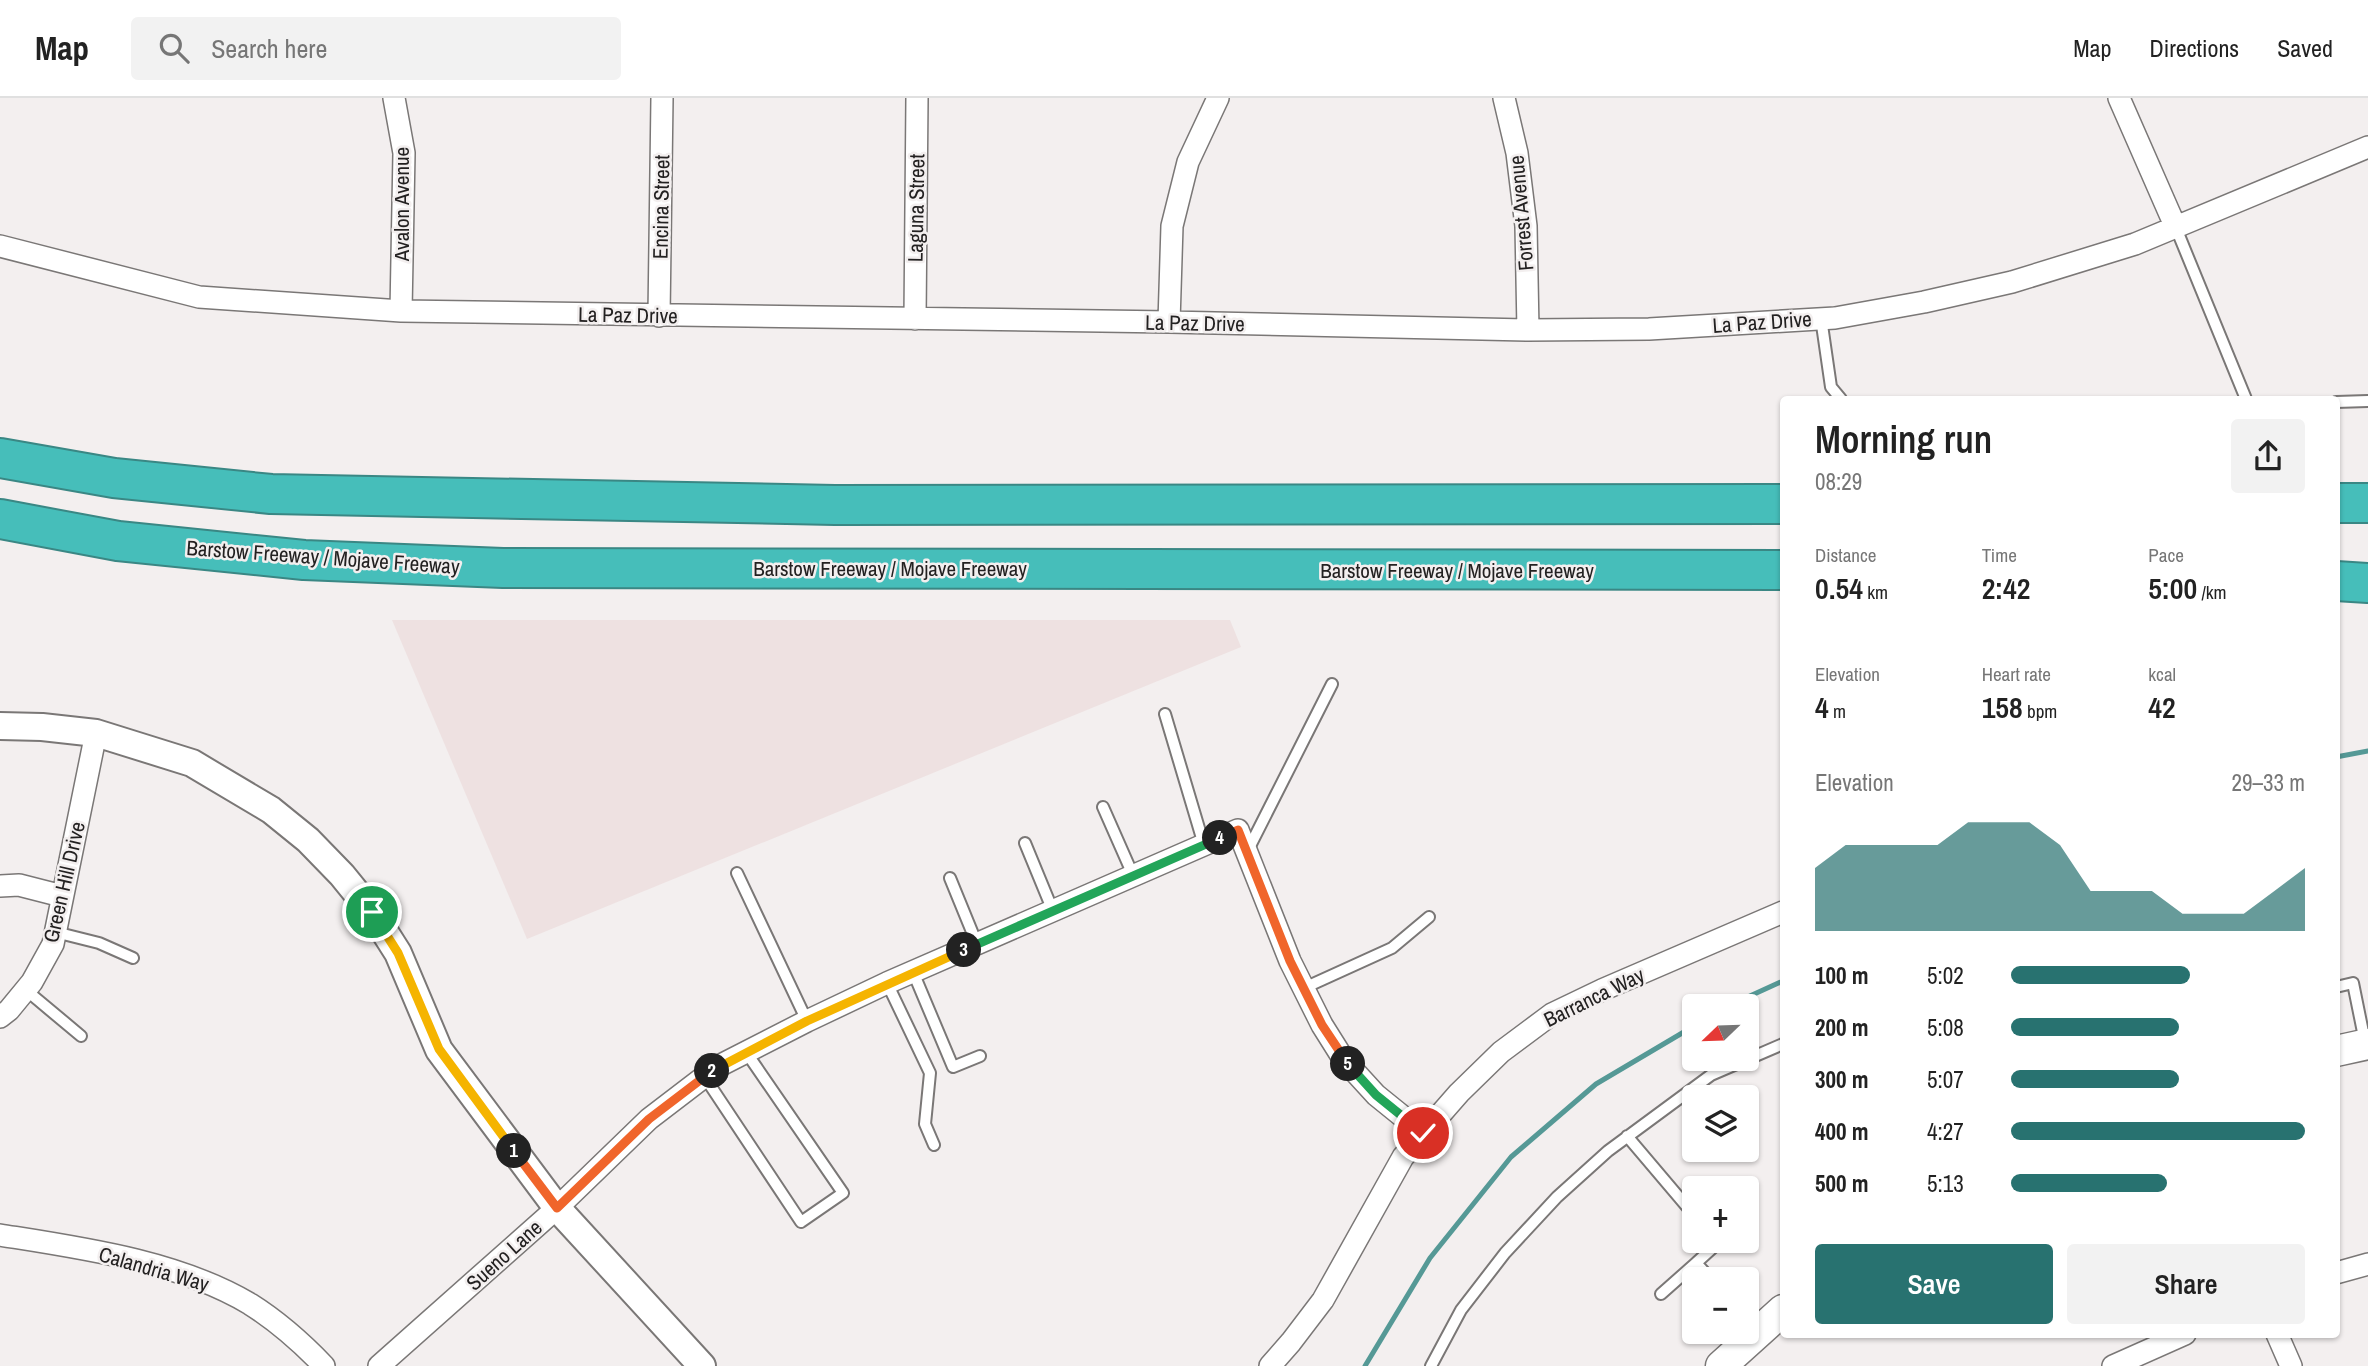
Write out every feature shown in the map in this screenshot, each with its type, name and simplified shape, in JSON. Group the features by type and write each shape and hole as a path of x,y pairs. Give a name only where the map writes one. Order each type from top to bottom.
{"highway":[{"path":"0,458 114,478 271,494 835,505 1780,504"},
{"path":"2340,503 2368,503"},
{"name":"Barstow Freeway / Mojave Freeway","path":"0,519 118,541 290,559 490,567 1780,570"},
{"path":"2340,572 2368,572"},
{"path":"2340,581 2368,583"}],"main road":[{"path":"2340,1050 2367,1044"},
{"path":"1721,1366 1755,1329 1780,1312"}],"street":[{"name":"Avalon Avenue","path":"394,98 404,153 401,311"},
{"name":"Encina Street","path":"659,316 662,98"},
{"name":"Laguna Street","path":"915,319 917,98"},
{"path":"1169,322 1172,226 1188,162 1218,98"},
{"name":"Forrest Avenue","path":"1503,98 1517,153 1526,226 1528,330"},
{"path":"2119,98 2176,228"},
{"name":"La Paz Drive","path":"0,246 199,297 401,311 1528,330 1649,329 1821,318 1924,302 2012,282 2114,251 2176,228 2368,147"},
{"path":"0,726 96,733 192,762 271,810 308,840 334,866 372,912 398,953 439,1049 557,1208 702,1366"},
{"name":"Green Hill Drive","path":"0,1017 26,990 52,944 96,733"},
{"name":"Sueno Lane","path":"379,1366 557,1208 649,1119 704,1076 807,1021 913,972 1238,830 1322,1025 1344,1060 1376,1095 1423,1133"},
{"path":"0,886 19,886 62,896"},
{"name":"Barranca Way","path":"1270,1366 1292,1342 1323,1300 1403,1157 1501,1052 1552,1014 1780,913"},
{"name":"Calandria Way","path":"0,1235 124,1258 218,1287 252,1305 302,1344 324,1366"},
{"path":"2340,1272 2368,1264"},
{"path":"2113,1366 2176,1338"},
{"path":"2279,1338 2291,1366"}],"lane":[{"path":"2176,228 2245,396"},
{"path":"1821,318 1831,387 1838,396"},
{"path":"2340,402 2368,401"},
{"path":"1247,853 1332,684"},
{"path":"1165,714 1204,845"},
{"path":"1103,807 1133,875"},
{"path":"1025,843 1053,911"},
{"path":"737,873 807,1021"},
{"path":"950,878 977,944"},
{"path":"1304,988 1392,948 1429,917"},
{"path":"55,932 92,941 132,958"},
{"path":"913,972 953,1067 980,1056"},
{"path":"2340,985 2353,983 2367,1044"},
{"path":"887,984 930,1073 925,1124 934,1144"},
{"path":"26,990 81,1036"},
{"path":"1431,1366 1461,1310 1505,1253 1557,1197 1608,1151 1711,1075 1780,1045"},
{"path":"704,1076 801,1222 843,1193 746,1052"},
{"path":"1627,1136 1682,1201"},
{"path":"1661,1294 1707,1253"},
{"path":"1696,1263 1700,1267"}],"shaded area":[{"path":"392,620 1230,620 1241,647 527,939"}],"waterway":[{"path":"2340,756 2368,751"},
{"path":"1754,994 1780,982"},
{"path":"1365,1366 1430,1258 1511,1157 1596,1084 1682,1033"}],"route":[{"path":"372,912 398,953 439,1049 557,1208 649,1119 717,1067 887,984 1238,830 1290,961 1322,1025 1344,1060 1376,1095 1423,1133"}]}
